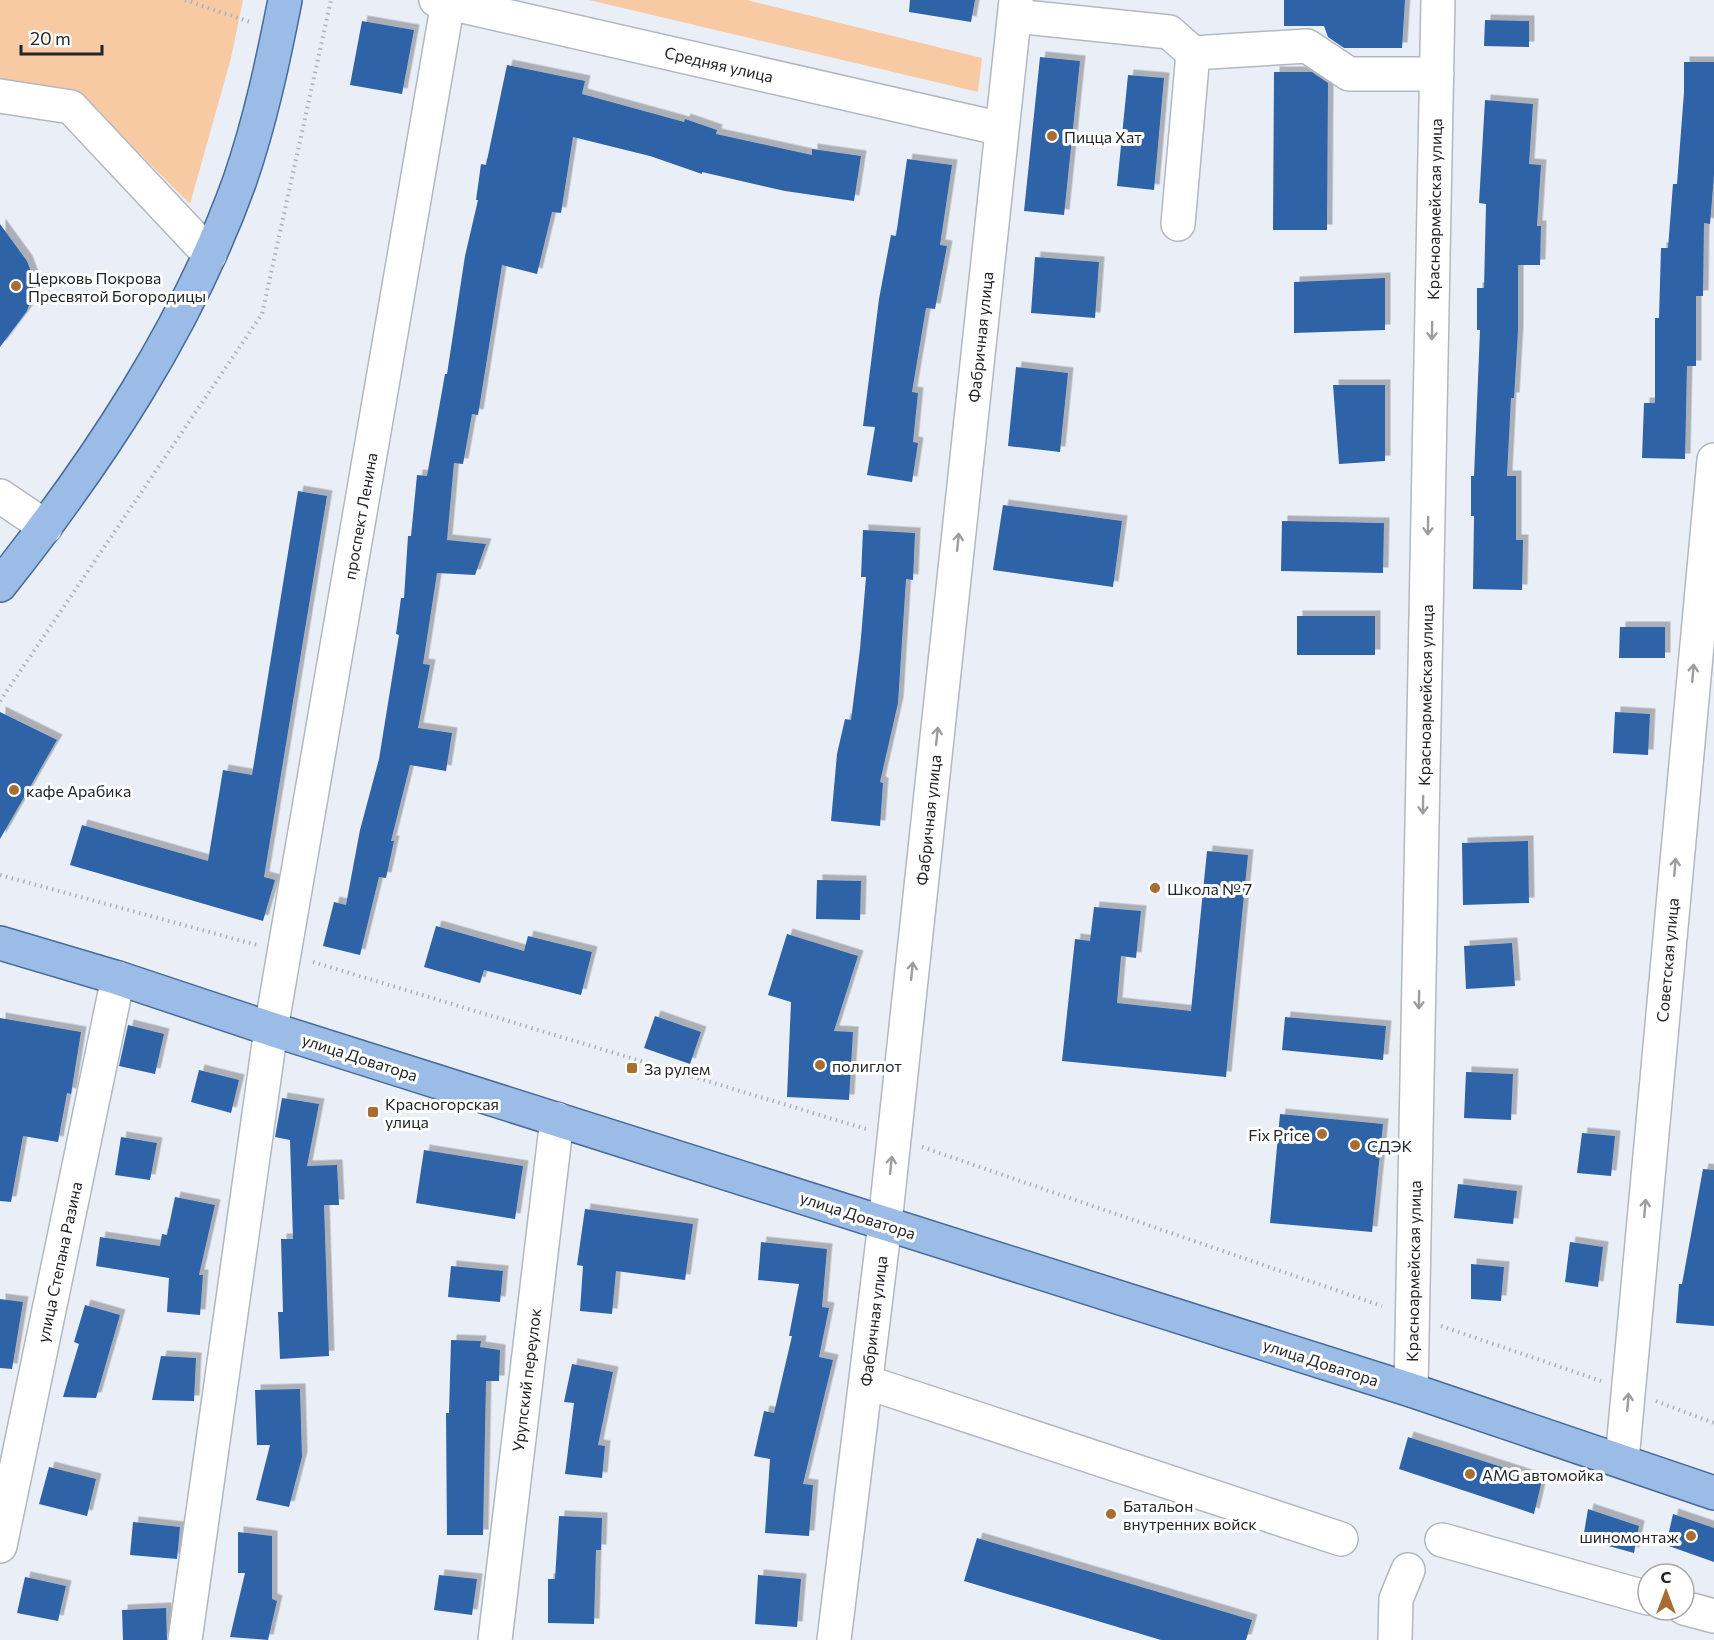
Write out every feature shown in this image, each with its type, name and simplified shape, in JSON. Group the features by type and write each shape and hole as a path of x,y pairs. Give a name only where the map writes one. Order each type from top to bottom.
{"main road":[{"path":"0,585 46,527 102,448 151,367 210,255 246,160 264,99 282,16"},
{"name":"улица Доватора","path":"0,943 118,978 271,1029 1411,1390 1714,1493"}],"street":[{"name":"Красноармейская улица","path":"1411,1390 1438,0"},
{"name":"Средняя улица","path":"442,1 1002,129"},
{"name":"проспект Ленина","path":"271,1029 442,1"},
{"path":"1015,8 1168,33 1193,53 1307,46 1349,74 1437,74"},
{"name":"Фабричная улица","path":"834,1640 885,1223 1015,8"},
{"path":"1178,224 1193,53"},
{"path":"0,96 71,107 210,255"},
{"name":"Советская улица","path":"1622,1461 1708,582 1714,460"},
{"path":"0,496 46,527"},
{"name":"улица Степана Разина","path":"0,1546 118,978"},
{"path":"185,1640 271,1029"},
{"name":"Урупский переулок","path":"495,1640 557,1119"},
{"path":"866,1382 1341,1539"},
{"path":"1442,1540 1636,1595"},
{"path":"1395,1640 1402,1585"},
{"path":"1696,1611 1714,1616"}],"path":[{"path":"185,0 282,16"},
{"path":"0,701 262,314 331,0"},
{"path":"0,875 284,953 894,1137 1629,1390 1714,1423"}],"shaded area":[{"path":"0,0 243,0 231,58 190,204 80,94 0,80"},
{"path":"589,0 747,0 982,58 978,92"}],"building":[{"path":"910,0 975,0 971,22 909,12"},
{"path":"1284,0 1405,0 1402,48 1344,48 1328,37 1324,26 1284,26"},
{"path":"1485,20 1529,21 1529,47 1484,46"},
{"path":"362,21 414,30 402,94 350,85"},
{"name":"Пицца Хат","path":"1040,57 1080,61 1064,215 1024,211"},
{"path":"1684,62 1714,62 1714,175 1710,224 1704,223 1703,296 1696,296 1696,366 1687,366 1685,459 1642,458 1644,403 1655,403 1655,318 1659,318 1661,248 1668,248 1673,184 1677,184"},
{"path":"507,65 585,81 582,94 684,122 685,119 717,130 716,134 812,155 812,149 861,156 854,201 785,191 702,172 702,174 650,156 573,137 561,213 552,212 537,274 502,265 478,415 472,414 463,464 454,463 447,540 486,544 475,575 437,573 423,664 430,665 418,728 452,733 446,771 410,765 391,841 394,841 386,878 379,877 360,955 323,946 334,902 346,905 360,830 379,759 399,635 396,634 401,598 404,598 408,536 411,536 417,475 427,476 445,374 447,374 465,256 478,200 476,200 481,164 486,165"},
{"path":"1274,72 1312,72 1328,83 1327,230 1273,230"},
{"path":"1128,75 1164,78 1154,190 1117,186"},
{"path":"1485,100 1533,104 1529,164 1541,165 1537,226 1541,226 1540,265 1518,265 1518,331 1514,398 1511,398 1507,476 1516,476 1516,540 1523,540 1522,590 1473,589 1474,516 1471,516 1471,476 1474,476 1480,330 1477,330 1477,288 1484,288 1486,204 1479,203"},
{"path":"907,159 952,165 940,245 947,246 935,309 926,308 912,392 918,393 913,442 918,443 912,482 867,475 875,427 863,426 879,299 891,235 896,236"},
{"name":"Церковь Покрова Пресвятой Богородицы","path":"0,224 27,261 33,277 33,294 27,311 0,347"},
{"path":"1035,257 1099,262 1095,318 1031,313"},
{"path":"1385,278 1385,330 1294,333 1294,282"},
{"path":"1016,367 1068,373 1060,452 1008,446"},
{"path":"1333,385 1385,385 1385,461 1339,464"},
{"path":"298,491 327,496 264,877 275,880 263,921 70,865 82,825 208,861 223,770 252,775"},
{"path":"1003,505 1122,521 1113,587 993,570"},
{"path":"1282,521 1384,523 1383,573 1281,571"},
{"path":"863,530 915,533 913,580 906,579 898,703 880,782 883,783 880,826 831,821 837,754 845,719 851,720 860,649 866,577 861,577"},
{"path":"1297,616 1375,616 1375,655 1297,655"},
{"path":"1620,627 1665,627 1665,658 1619,658"},
{"name":"кафе Арабика","path":"0,712 57,740 0,839"},
{"path":"1615,712 1650,714 1648,755 1613,753"},
{"path":"1528,841 1529,903 1463,905 1462,843"},
{"path":"1207,851 1248,855 1226,1077 1062,1061 1075,939 1090,941 1094,907 1141,911 1136,958 1121,956 1117,1003 1191,1011"},
{"path":"817,880 861,881 860,920 816,919"},
{"path":"436,926 524,951 528,936 592,952 581,995 484,970 480,983 424,967"},
{"path":"787,934 858,956 834,1031 853,1032 849,1100 787,1097 791,1002 768,995"},
{"path":"1512,943 1515,986 1466,989 1464,946"},
{"path":"655,1016 701,1032 690,1064 644,1048"},
{"path":"1285,1017 1386,1026 1383,1060 1282,1050"},
{"path":"0,1018 81,1032 71,1094 67,1093 58,1142 23,1136 11,1202 0,1201"},
{"path":"128,1025 164,1034 155,1074 119,1066"},
{"path":"199,1070 239,1080 231,1113 191,1102"},
{"path":"1466,1072 1513,1074 1511,1120 1464,1118"},
{"path":"282,1098 319,1104 307,1166 337,1165 339,1205 324,1205 329,1356 280,1359 278,1312 283,1312 281,1239 293,1239 290,1140 275,1137"},
{"path":"1280,1114 1383,1124 1372,1232 1270,1223"},
{"path":"1582,1133 1615,1136 1611,1176 1577,1173"},
{"path":"121,1137 157,1143 150,1180 115,1175"},
{"path":"424,1150 523,1166 515,1219 416,1203"},
{"path":"1703,1169 1714,1170 1714,1326 1676,1323 1679,1284 1682,1284"},
{"path":"1458,1184 1517,1191 1513,1224 1454,1218"},
{"path":"175,1197 215,1205 199,1275 203,1275 200,1315 167,1312 169,1278 96,1266 100,1237 160,1246 162,1234 167,1235"},
{"path":"585,1209 693,1224 685,1280 616,1271 612,1314 580,1311 583,1266 577,1265"},
{"path":"761,1242 827,1249 822,1307 829,1308 819,1357 833,1360 803,1484 813,1485 809,1536 765,1533 770,1459 754,1456 764,1411 774,1413 792,1336 789,1336 799,1284 758,1280"},
{"path":"1570,1242 1603,1247 1598,1287 1565,1282"},
{"path":"1471,1264 1504,1267 1501,1301 1471,1299"},
{"path":"451,1266 503,1271 500,1302 448,1297"},
{"path":"0,1299 23,1302 12,1369 0,1368"},
{"path":"85,1305 120,1315 96,1398 63,1397 79,1344 74,1342"},
{"path":"451,1340 481,1341 480,1347 500,1350 499,1381 486,1381 483,1535 447,1535 446,1413 449,1413"},
{"path":"161,1356 196,1358 194,1401 152,1400"},
{"path":"572,1364 613,1372 598,1445 605,1446 602,1478 565,1474 574,1403 564,1402"},
{"path":"300,1389 302,1457 289,1507 256,1500 270,1445 257,1445 255,1390"},
{"name":"AMG автомойка","path":"1408,1437 1542,1480 1534,1514 1399,1469"},
{"path":"49,1467 96,1479 87,1516 39,1504"},
{"path":"1588,1509 1639,1526 1634,1553 1583,1539"},
{"name":"шиномонтаж","path":"1673,1514 1714,1528 1714,1562 1666,1545"},
{"path":"559,1516 602,1518 601,1550 596,1550 594,1624 548,1623 548,1579 555,1579"},
{"path":"133,1522 180,1527 177,1559 130,1555"},
{"path":"238,1532 272,1536 272,1599 277,1601 268,1640 230,1637 245,1573 238,1573"},
{"path":"977,1538 1252,1620 1246,1640 1161,1640 964,1581"},
{"path":"439,1575 477,1579 472,1615 434,1610"},
{"path":"758,1575 801,1579 797,1627 755,1624"},
{"path":"25,1577 66,1586 58,1621 17,1613"},
{"path":"166,1608 167,1640 123,1640 122,1610"}],"place":[{"name":"Пицца Хат","path":"1052,136"},
{"name":"Церковь Покрова Пресвятой Богородицы","path":"16,286"},
{"name":"кафе Арабика","path":"14,790"},
{"name":"Школа № 7","path":"1155,888"},
{"name":"полиглот","path":"820,1065"},
{"name":"За рулем","path":"632,1068"},
{"name":"Красногорская улица","path":"373,1112"},
{"name":"Fix Price","path":"1322,1134"},
{"name":"СДЭК","path":"1355,1145"},
{"name":"AMG автомойка","path":"1470,1474"},
{"name":"Батальон внутренних войск","path":"1111,1514"},
{"name":"шиномонтаж","path":"1691,1536"}]}
